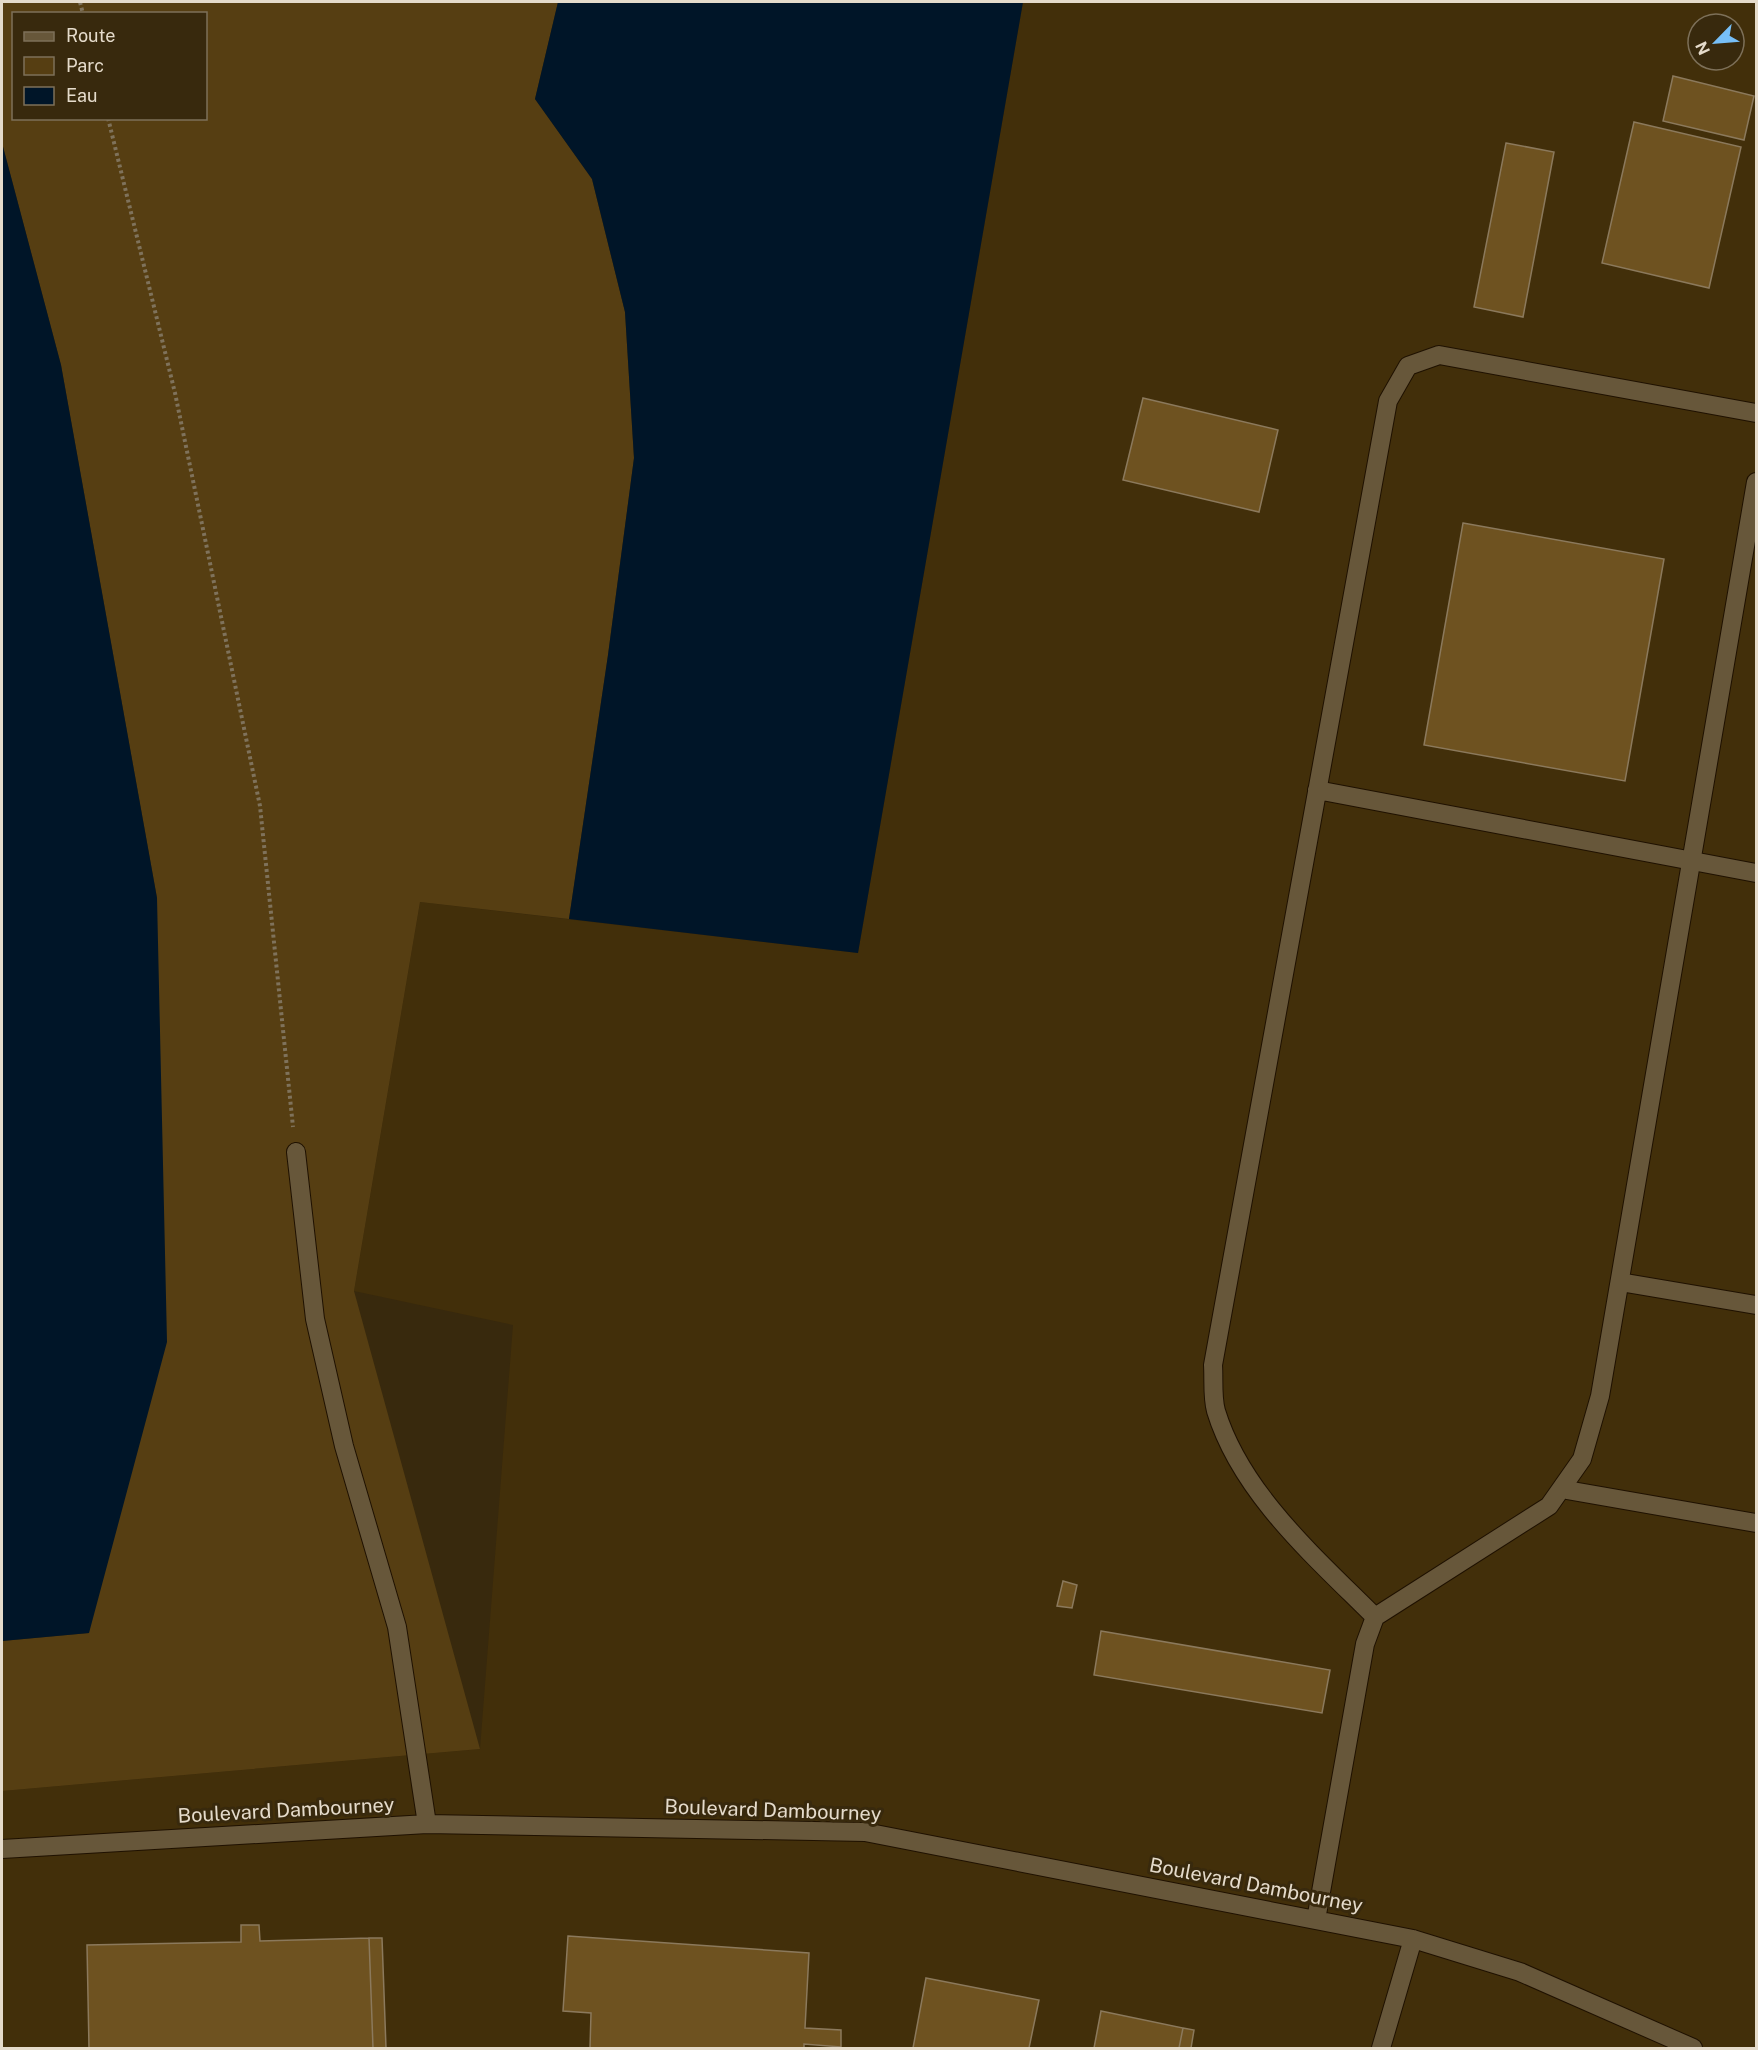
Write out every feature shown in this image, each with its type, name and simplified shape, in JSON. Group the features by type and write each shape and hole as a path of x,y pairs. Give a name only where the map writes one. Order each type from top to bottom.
{"street":[{"path":"1375,1617 1295,1536 1241,1468 1215,1409 1213,1365 1388,401 1408,366 1439,355 1756,413"},
{"path":"1316,1920 1365,1644 1375,1617 1549,1506 1582,1459 1600,1396 1756,482"},
{"path":"1317,790 1756,873"},
{"path":"296,1152 315,1319 344,1446 397,1627 427,1824"},
{"path":"1620,1281 1756,1305"},
{"path":"1561,1489 1756,1523"},
{"name":"Boulevard Dambourney","path":"2,1849 427,1824 865,1832 1413,1939 1520,1972 1693,2049"},
{"path":"1381,2049 1413,1939"}],"path":[{"path":"108,120 175,393 260,806 296,1152"}],"shaded area":[{"path":"1023,2 1756,2 1756,2048 2,2048 2,1791 480,1749 513,1325 354,1291 420,902 858,953"}],"green space":[{"path":"2,2 558,2 535,99 592,179 625,312 634,458 569,919 420,902 354,1291 480,1749 2,1791 2,1641 89,1633 157,898 61,365 2,143"}],"water":[{"path":"558,2 1023,2 858,953 569,919 634,458 625,312 592,179 535,99"},
{"path":"2,143 61,365 157,898 167,1342 89,1633 2,1641"}],"building":[{"path":"1673,76 1754,96 1744,140 1663,121"},
{"path":"1634,122 1741,147 1709,288 1602,263"},
{"path":"1506,143 1554,152 1523,317 1474,307"},
{"path":"1143,398 1278,430 1259,512 1123,480"},
{"path":"1463,523 1664,559 1625,781 1424,745"},
{"path":"1063,1581 1077,1585 1072,1608 1057,1606"},
{"path":"1101,1631 1330,1670 1322,1713 1094,1675"},
{"path":"241,1925 259,1925 260,1941 369,1938 373,2048 89,2048 87,1945 241,1942"},
{"path":"568,1936 809,1953 805,2028 841,2030 841,2047 804,2044 804,2048 590,2048 591,2013 563,2011"},
{"path":"369,1938 382,1938 386,2048 373,2048"},
{"path":"926,1978 1039,2000 1029,2048 913,2048"},
{"path":"1101,2011 1183,2028 1179,2048 1094,2048"},
{"path":"1183,2028 1194,2030 1191,2048 1179,2048"}]}
